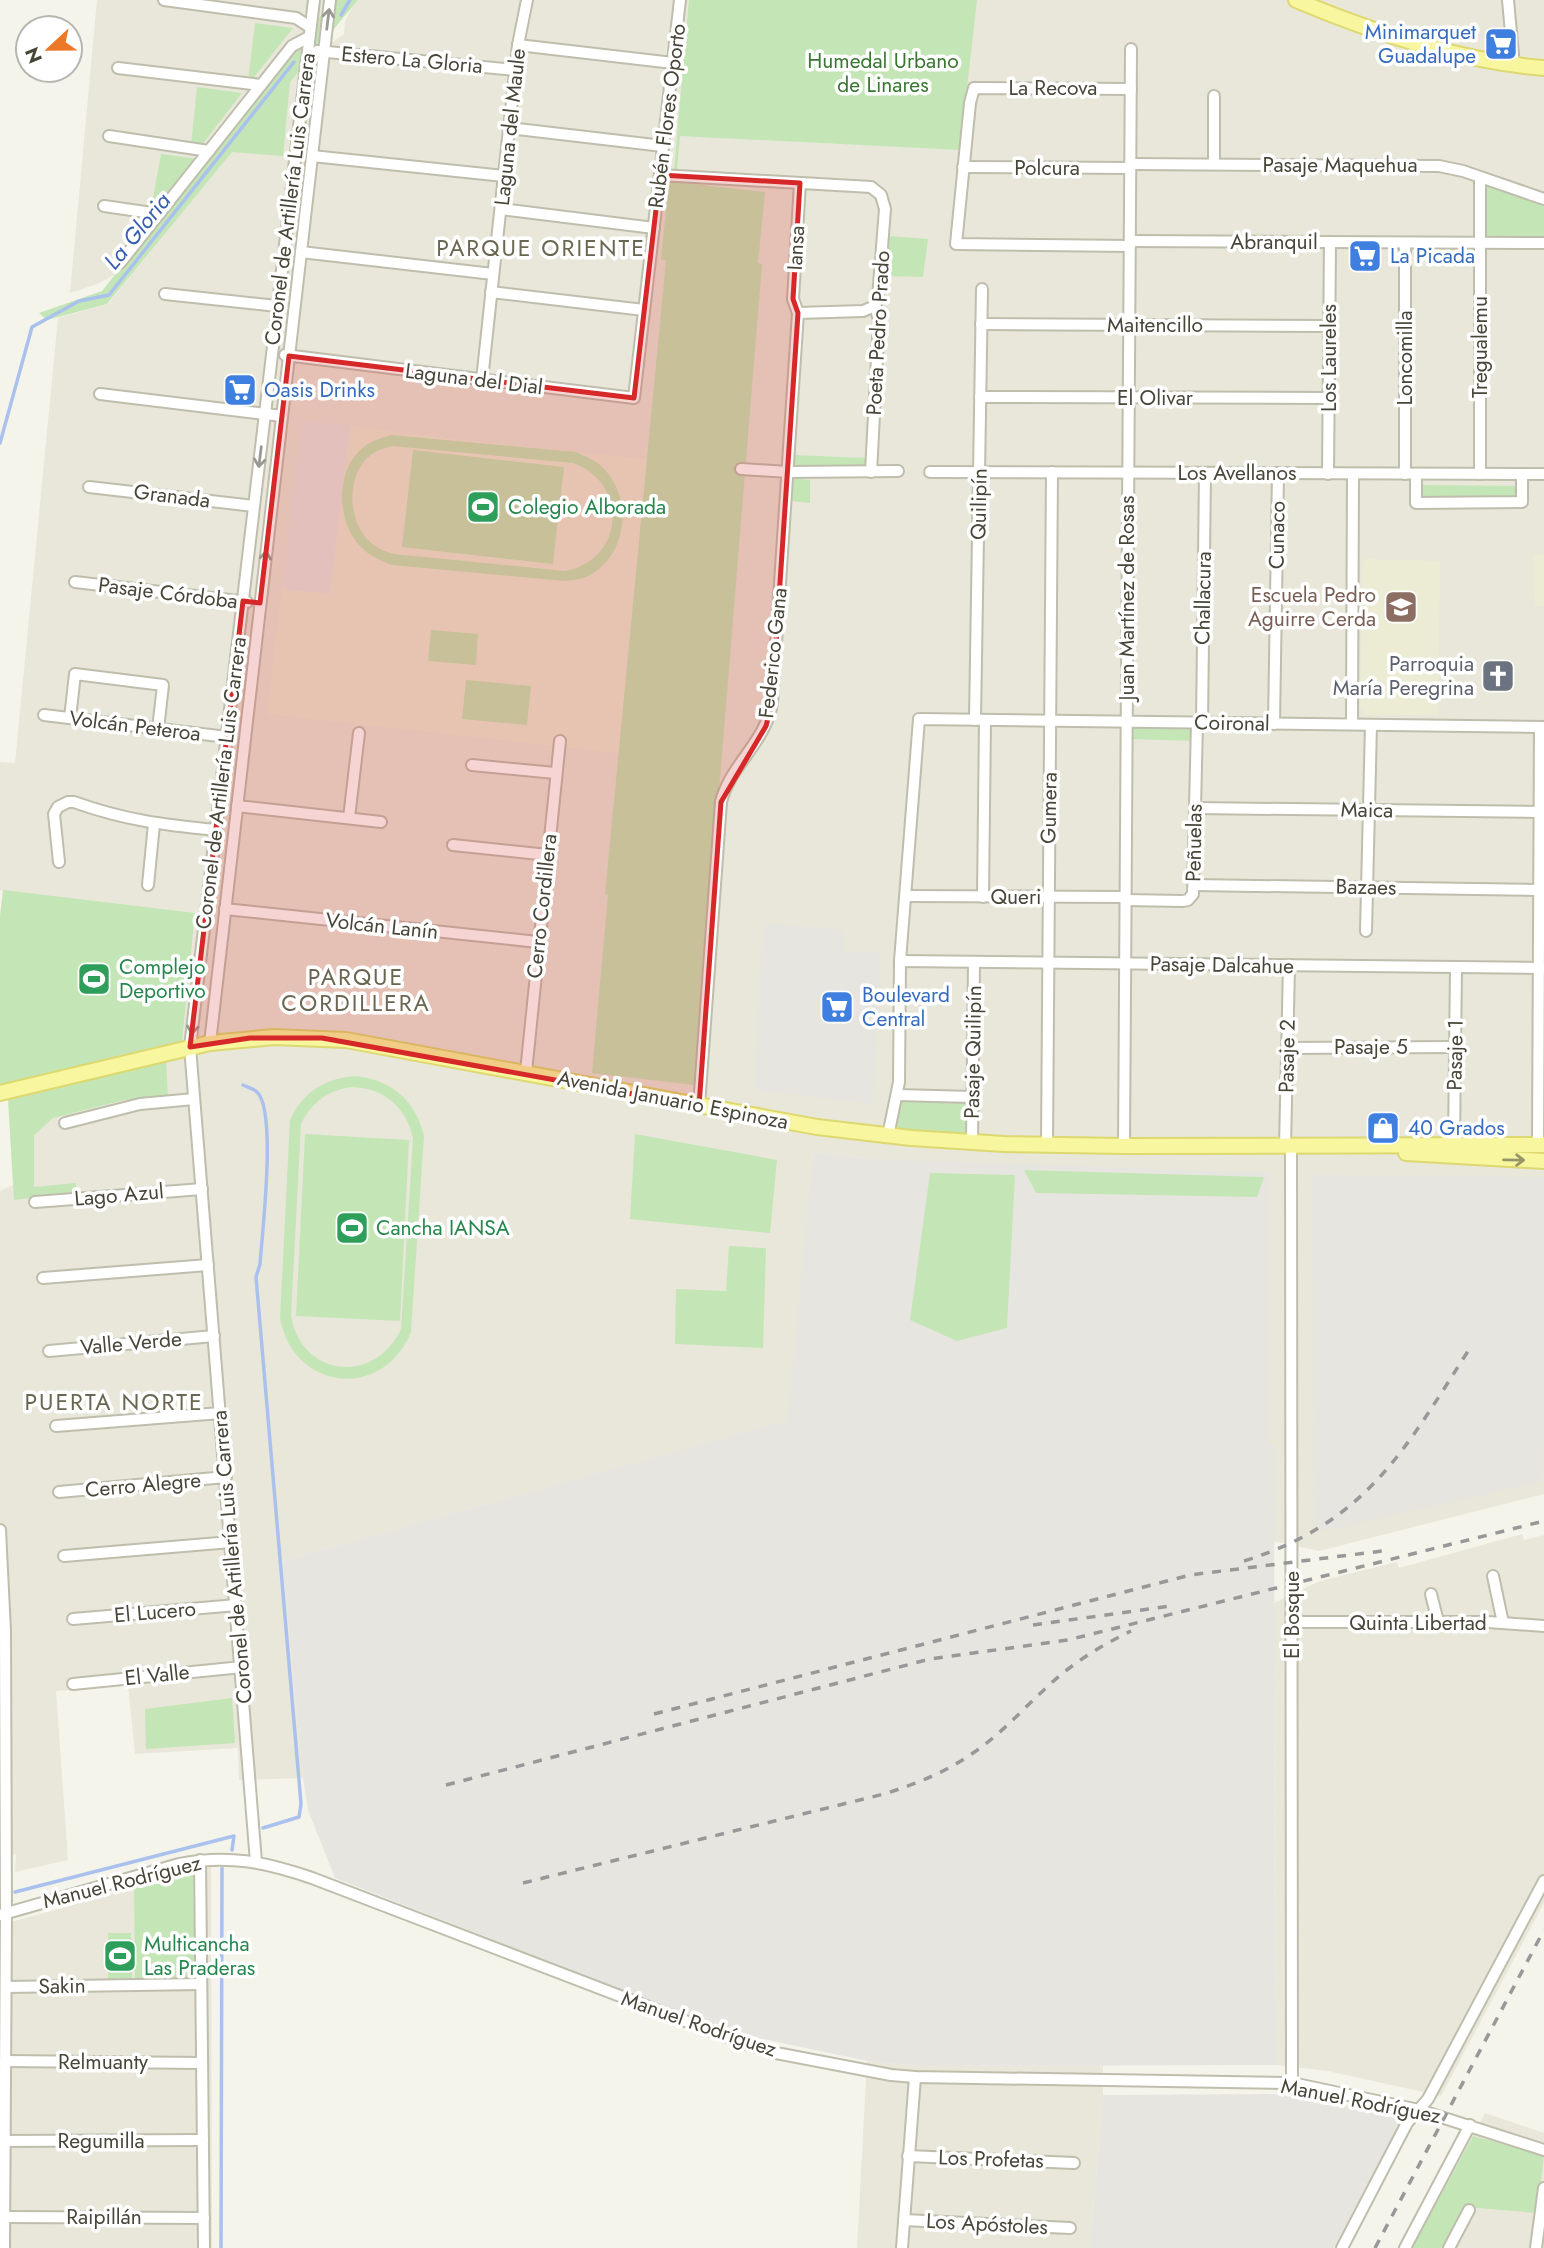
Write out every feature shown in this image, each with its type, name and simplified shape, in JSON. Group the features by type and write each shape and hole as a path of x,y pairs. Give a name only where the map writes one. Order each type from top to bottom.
{"main road":[{"path":"1296,0 1392,35 1514,66 1544,68"},
{"name":"Avenida Januario Espinoza","path":"0,1094 210,1043 274,1037 322,1038 526,1072 817,1127 887,1136 972,1142 1124,1146 1541,1145"},
{"name":"Avenida Januario Espinoza","path":"1354,1147 1447,1157 1544,1161"}],"street":[{"path":"120,263 292,46 310,32 296,18 164,0"},
{"name":"Coronel de Artillería Luis Carrera","path":"256,1862 190,1047 313,0"},
{"name":"Coronel de Artillería Luis Carrera","path":"210,1043 330,0"},
{"name":"Laguna del Maule","path":"482,380 509,128 527,0"},
{"name":"Rubén Flores Oporto","path":"634,398 680,0"},
{"path":"1508,0 1514,66"},
{"path":"519,45 673,63"},
{"name":"Juan Martínez de Rosas","path":"1124,1146 1131,49"},
{"name":"Estero La Gloria","path":"307,51 516,70"},
{"path":"117,68 261,85"},
{"name":"La Recova","path":"963,167 974,88 1131,89"},
{"path":"1214,96 1214,164"},
{"path":"509,128 663,146"},
{"path":"109,136 209,151"},
{"path":"312,156 504,176"},
{"name":"Pasaje Maquehua","path":"1130,166 1427,165 1452,168 1544,199"},
{"name":"Polcura","path":"963,167 1130,166"},
{"name":"Abranquil","path":"963,167 956,244 1544,243"},
{"path":"660,174 800,183"},
{"name":"Tregualemu","path":"1480,177 1480,474"},
{"name":"Poeta Pedro Prado","path":"800,183 871,187 881,195 885,209 878,298 875,306 879,320 871,471"},
{"name":"Iansa","path":"798,313 793,299 800,183"},
{"path":"104,206 159,214"},
{"path":"500,209 654,228"},
{"name":"Los Laureles","path":"1328,474 1330,242"},
{"name":"Loncomilla","path":"1405,243 1410,474 1416,503 1522,502 1522,474"},
{"path":"301,252 494,274"},
{"name":"Quilipín","path":"982,289 979,472 984,897"},
{"path":"491,292 644,310"},
{"path":"165,294 278,306"},
{"path":"798,313 863,311 875,306"},
{"name":"Federico Gana","path":"699,1106 722,802 726,788 763,733 769,719 798,313"},
{"name":"Maitencillo","path":"981,324 1329,326"},
{"name":"Laguna del Dial","path":"272,355 634,398"},
{"path":"100,394 282,416"},
{"name":"El Olivar","path":"980,397 1329,398"},
{"path":"741,469 788,472 898,471"},
{"name":"Los Avellanos","path":"930,472 1544,474"},
{"name":"Gumera","path":"1046,1144 1052,472"},
{"name":"Challacura","path":"1199,723 1205,473"},
{"name":"Cunaco","path":"1274,724 1278,473"},
{"path":"1352,724 1353,474"},
{"name":"Granada","path":"89,487 254,506"},
{"name":"Pasaje Córdoba","path":"75,582 260,603"},
{"path":"70,718 75,674 163,685 158,729"},
{"name":"Volcán Peteroa","path":"44,715 227,737"},
{"name":"Coironal","path":"906,896 919,719 1542,727"},
{"name":"Peñuelas","path":"1126,899 1188,900 1193,894 1199,723"},
{"path":"1366,931 1371,725"},
{"path":"1541,1145 1539,812 1542,727"},
{"path":"349,818 359,733"},
{"name":"Cerro Cordillera","path":"526,1072 560,741"},
{"path":"472,765 555,773"},
{"path":"59,862 54,814 62,803 75,802 120,817 154,824 216,830"},
{"path":"237,806 381,822"},
{"name":"Maica","path":"1195,808 1539,812"},
{"path":"148,885 154,824"},
{"path":"453,845 548,855"},
{"path":"213,853 231,857"},
{"name":"Bazaes","path":"1194,885 1539,890"},
{"path":"887,1136 899,1082 900,961 906,896"},
{"name":"Queri","path":"906,896 1126,899"},
{"name":"Volcán Lanín","path":"225,909 538,942"},
{"name":"Pasaje Dalcahue","path":"900,961 1541,968"},
{"name":"Pasaje Quilipín","path":"972,1142 974,962"},
{"name":"Pasaje 2","path":"1288,1147 1289,965"},
{"name":"Pasaje 1","path":"1454,1144 1456,967"},
{"path":"197,990 215,993"},
{"name":"Pasaje 5","path":"1287,1048 1455,1047"},
{"path":"897,1095 972,1097"},
{"path":"65,1123 140,1104 194,1098"},
{"name":"El Bosque","path":"1288,1147 1292,2083"},
{"name":"Lago Azul","path":"35,1202 202,1189"},
{"path":"43,1278 208,1265"},
{"name":"Valle Verde","path":"49,1350 214,1336"},
{"path":"56,1426 221,1413"},
{"name":"Cerro Alegre","path":"59,1492 226,1478"},
{"path":"0,1530 6,1987 3,2020 5,2061 2,2141 4,2248"},
{"path":"64,1556 231,1542"},
{"path":"1493,1576 1503,1623"},
{"path":"1431,1594 1438,1622"},
{"name":"El Lucero","path":"73,1619 237,1605"},
{"name":"Quinta Libertad","path":"1292,1622 1503,1623 1544,1626"},
{"name":"El Valle","path":"73,1684 242,1667"},
{"name":"Manuel Rodríguez","path":"3,1914 200,1860 240,1859 312,1878 740,2042 776,2053 891,2075 915,2077 1292,2083 1419,2110 1544,2150"},
{"path":"200,1860 204,2248"},
{"path":"1342,2248 1407,2123 1428,2099 1544,1881"},
{"name":"Sakin","path":"6,1987 201,1984"},
{"name":"Relmuanty","path":"5,2061 202,2063"},
{"path":"902,2248 915,2077"},
{"path":"1405,2248 1470,2125"},
{"name":"Regumilla","path":"2,2141 203,2140"},
{"name":"Los Profetas","path":"908,2156 1074,2163"},
{"path":"1536,2248 1544,2188"},
{"path":"1449,2248 1469,2210"},
{"name":"Raipillán","path":"4,2217 204,2218"},
{"name":"Los Apóstoles","path":"904,2220 1069,2228"}],"highlighted area":[{"path":"660,175 800,183 793,299 798,313 772,703 766,726 721,802 699,1106 322,1038 250,1038 190,1047 243,601 260,603 289,356 634,398"}],"shaded area":[{"path":"97,0 342,0 122,271 97,284 70,293"},
{"path":"356,0 1544,0 1544,1494 1319,1551 1274,1541 1274,1444 1269,1444 870,1159 813,1152 789,1420 282,1561 303,1778 239,1780 238,1748 135,1754 128,1685 56,1691 68,1860 15,1872 16,1854 0,1858 0,1191 13,1185 0,917 3,891 0,890 0,762 15,763 58,318 108,304 296,68 344,34 345,21"},
{"path":"302,420 648,459 619,753 267,714"},
{"path":"302,420 350,426 330,594 282,589"},
{"path":"1533,555 1544,555 1544,606 1535,606"},
{"name":"Escuela Pedro Aguirre Cerda","path":"1363,559 1440,561 1438,715 1365,715 1360,708"},
{"path":"763,923 843,930 844,951 881,953 872,1104 755,1090"},
{"path":"1295,1135 1450,1135 1450,1141 1297,1144"},
{"path":"1456,1135 1520,1135 1519,1143 1457,1141"},
{"path":"813,1152 870,1159 1269,1173 1269,1444 1274,1444 1275,2065 916,2066 867,2061 730,2032 335,1878 308,1810 282,1561 788,1420"},
{"path":"1312,1175 1544,1177 1542,1481 1325,1531 1314,1524"},
{"path":"1522,1534 1524,1540 1544,1535 1544,1903 1441,2096 1328,2071 1275,2065 1274,1603 1320,1581 1397,1562 1399,1568"},
{"path":"211,1867 212,2248 0,2248 0,1925"},
{"path":"867,2061 917,2066 1103,2065 1103,2095 1090,2248 857,2248"},
{"path":"1294,2094 1403,2117 1334,2248 1090,2248 1103,2095"},
{"path":"1485,2113 1544,2133 1544,2248 1412,2248"}],"green space":[{"path":"333,0 358,0 290,82 283,156 232,152 107,304 47,320 39,313 102,291"},
{"name":"Humedal Urbano de Linares","path":"689,0 977,0 960,150 680,136 676,182 765,192 758,263 762,264 695,1085 592,1073 608,895 605,894 666,261 661,259 669,181 673,181"},
{"path":"255,23 293,28 251,81 248,81"},
{"path":"197,87 242,93 201,146 191,145"},
{"path":"161,154 198,159 157,210 151,209"},
{"path":"1486,184 1544,205 1544,241 1487,241"},
{"path":"889,236 928,239 923,277 887,276"},
{"path":"391,435 576,452 591,459 611,477 622,506 622,522 614,552 592,574 565,581 392,565 378,559 362,549 351,534 346,522 342,494 348,467 355,456 368,444","holes":["392,446 573,463 591,473 604,487 611,503 612,520 609,537 599,552 585,564 565,571 394,554 374,545 365,536 354,513 353,487 363,463 374,453"]},
{"name":"Colegio Alborada","path":"413,450 564,467 553,564 402,547"},
{"path":"794,455 866,458 866,467 794,468"},
{"path":"793,478 810,480 810,503 792,501"},
{"path":"1420,485 1515,486 1515,499 1419,499"},
{"path":"431,630 478,634 476,665 428,661"},
{"path":"466,680 531,686 527,725 462,719"},
{"path":"1129,725 1194,726 1195,741 1129,739"},
{"name":"Complejo Deportivo","path":"3,890 195,913 182,1041 0,1086 0,917"},
{"path":"166,1061 168,1096 124,1100 53,1118 34,1135 34,1187 76,1183 76,1192 14,1200 8,1100"},
{"path":"345,1077 369,1078 400,1094 415,1112 424,1136 411,1332 398,1354 381,1369 361,1377 340,1378 320,1373 302,1361 288,1342 280,1318 290,1120 308,1094 325,1083","holes":["352,1087 364,1088 392,1101 405,1117 413,1138 401,1329 389,1347 374,1359 358,1366 340,1367 324,1362 309,1352 298,1337 291,1316 301,1124 310,1109 328,1094"]},
{"path":"900,1098 969,1100 967,1138 891,1132"},
{"name":"Cancha IANSA","path":"305,1134 409,1140 400,1321 296,1316"},
{"path":"635,1134 777,1160 770,1233 630,1219"},
{"path":"1024,1170 1264,1177 1257,1197 1036,1193"},
{"path":"930,1173 1015,1175 1007,1328 957,1341 910,1320"},
{"path":"729,1246 766,1248 763,1348 675,1344 676,1289 726,1291"},
{"path":"232,1698 235,1743 146,1749 145,1709"},
{"path":"193,1873 195,1978 135,1979 134,1886"},
{"name":"Multicancha Las Praderas","path":"108,1933 131,1933 132,1978 108,1979"},
{"path":"1473,2136 1544,2155 1537,2213 1466,2207 1444,2248 1412,2248"}],"waterway":[{"name":"La Gloria","path":"341,15 350,0"},
{"name":"La Gloria","path":"0,443 32,327 79,301 109,295 294,62"},
{"path":"243,1085 257,1092 263,1104 266,1123 265,1201 260,1264 256,1277 301,1804 299,1817 263,1828"},
{"path":"15,1892 234,1836 232,1850"},
{"path":"221,2248 222,1868"}],"railway":[{"path":"1244,1561 1287,1545 1323,1525 1354,1502 1404,1448 1472,1345"},
{"path":"446,1785 930,1659 1068,1640 1544,1521"},
{"path":"654,1714 1190,1575 1390,1550"},
{"path":"1033,1625 1171,1606"},
{"path":"523,1883 884,1794 919,1782 952,1766 983,1746 1065,1671 1097,1649 1131,1631"},
{"path":"1375,2248 1544,1930"}],"place":[{"name":"Minimarquet Guadalupe","path":"1501,44"},
{"name":"La Picada","path":"1365,256"},
{"name":"Oasis Drinks","path":"240,390"},
{"name":"Colegio Alborada","path":"483,507"},
{"name":"Escuela Pedro Aguirre Cerda","path":"1401,607"},
{"name":"Parroquia María Peregrina","path":"1498,676"},
{"name":"Complejo Deportivo","path":"94,979"},
{"name":"Boulevard Central","path":"837,1007"},
{"name":"40 Grados","path":"1383,1128"},
{"name":"Cancha IANSA","path":"352,1228"},
{"name":"Multicancha Las Praderas","path":"120,1956"}],"district":[{"name":"PARQUE ORIENTE","path":"541,248"},
{"name":"PARQUE CORDILLERA","path":"356,990"},
{"name":"PUERTA NORTE","path":"114,1402"}]}
